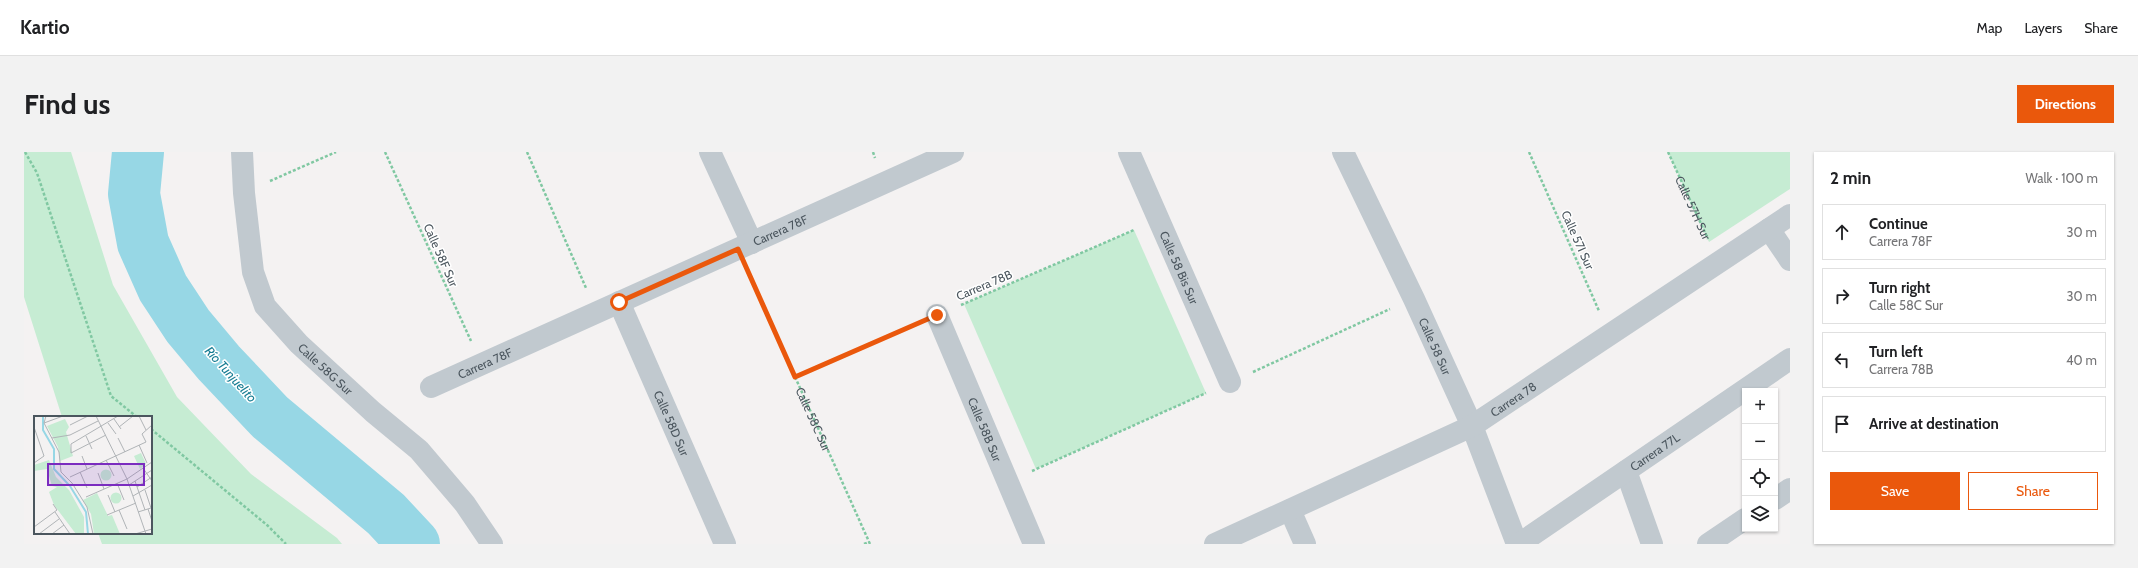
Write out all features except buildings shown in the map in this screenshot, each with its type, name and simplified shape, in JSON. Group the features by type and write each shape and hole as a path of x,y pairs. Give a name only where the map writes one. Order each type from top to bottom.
{"street":[{"name":"Calle 58G Sur","path":"242,152 244,193 253,272 265,306 299,344 373,412 419,450 465,504 492,544"},
{"path":"710,152 745,246"},
{"name":"Carrera 78F","path":"432,387 954,152"},
{"name":"Calle 58 Bis Sur","path":"1129,152 1230,382"},
{"name":"Calle 58 Sur","path":"1343,152 1414,299 1472,426 1518,544"},
{"name":"Carrera 78","path":"1214,544 1472,426 1790,215"},
{"path":"1769,229 1790,260"},
{"name":"Calle 58D Sur","path":"619,302 725,544"},
{"name":"Calle 58B Sur","path":"937,315 1034,544"},
{"name":"Carrera 77L","path":"1518,544 1790,359"},
{"path":"1626,471 1652,544"},
{"path":"1778,497 1790,489"},
{"path":"1290,510 1305,544"},
{"path":"1708,544 1742,521"}],"path":[{"path":"25,152 37,173 111,396 136,416"},
{"path":"244,193 336,152"},
{"name":"Calle 58F Sur","path":"385,152 481,365"},
{"path":"528,152 597,312"},
{"name":"Calle 57I Sur","path":"1529,152 1610,335"},
{"name":"Calle 57H Sur","path":"1668,152 1718,263"},
{"name":"Carrera 78B","path":"795,377 1159,219"},
{"name":"Calle 58C Sur","path":"745,246 795,377 870,543"},
{"path":"152,430 267,525 286,544"},
{"path":"864,544 870,543"}],"green space":[{"path":"24,152 71,152 113,285 177,397 251,474 337,538 342,544 102,544 98,534 152,534 152,416 62,416 24,297"},
{"path":"1668,152 1790,152 1790,189 1709,242"},
{"path":"1134,230 1206,393 1036,469 964,304"}],"waterway":[{"name":"Río Tunjuelito","path":"138,152 134,194 143,243 163,288 188,326 219,363 270,417 386,514 414,544"}],"route":[{"path":"619,302 738,249 795,377 937,315"}]}
